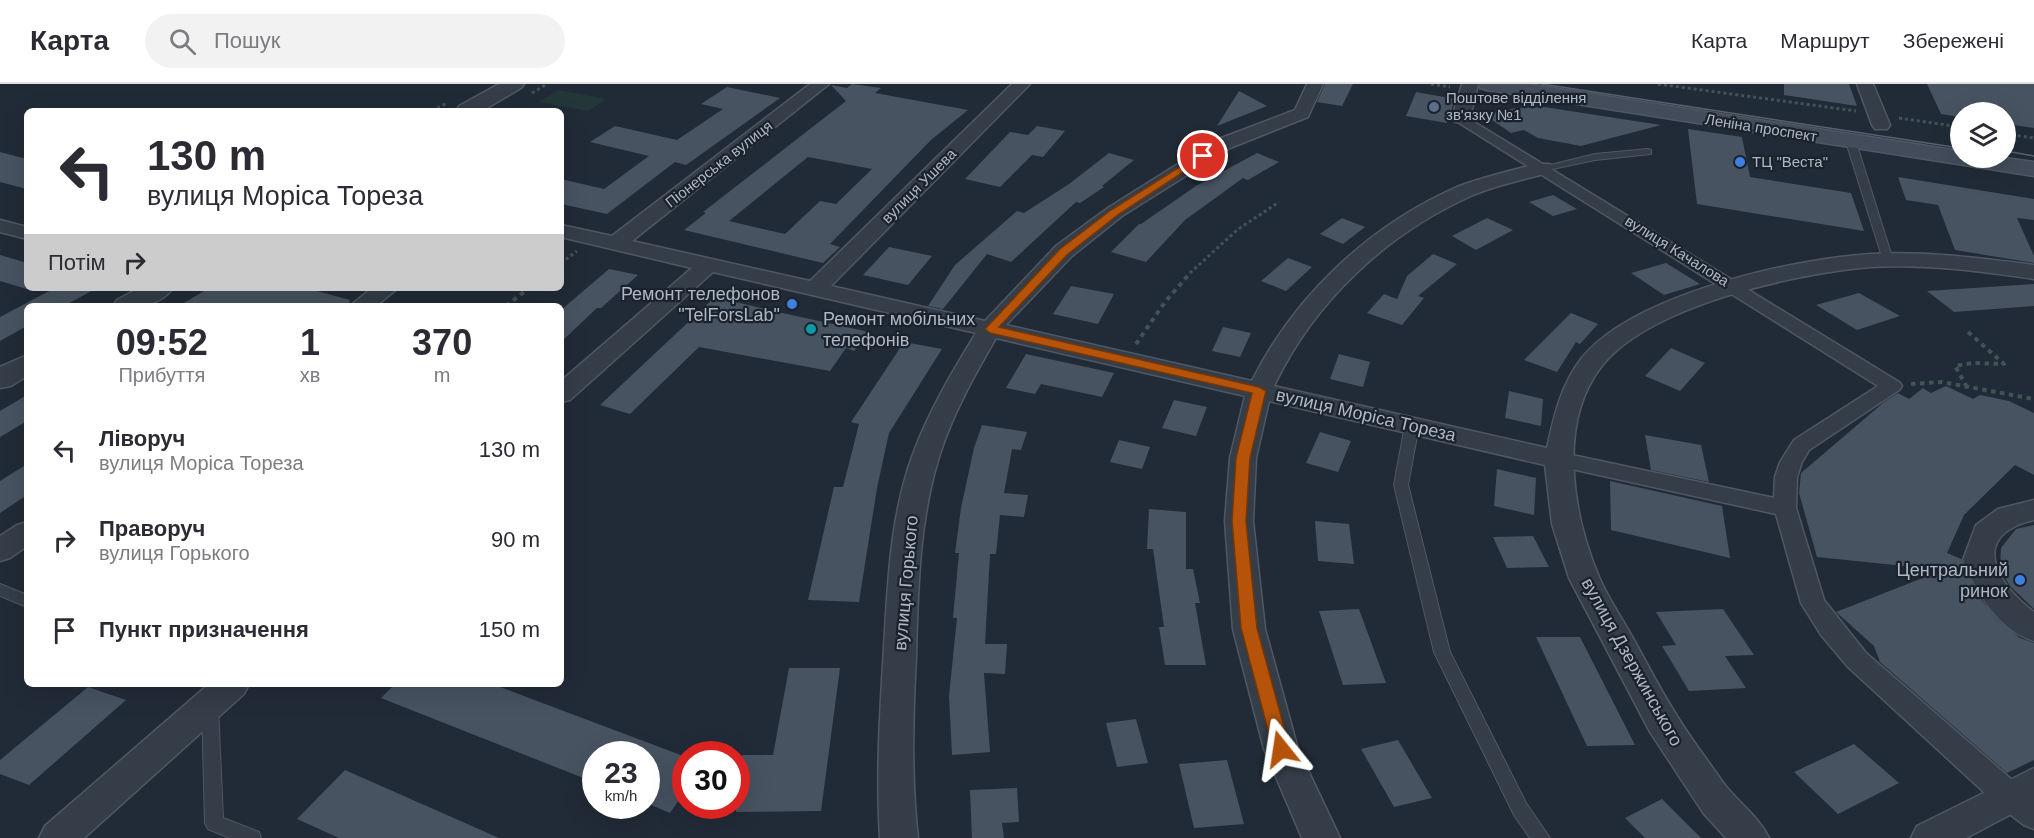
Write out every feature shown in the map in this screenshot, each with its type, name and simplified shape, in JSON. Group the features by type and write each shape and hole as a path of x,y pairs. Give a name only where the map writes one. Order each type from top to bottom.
{"main road":[{"name":"Леніна проспект","path":"1487,84 2034,169"},
{"name":"Леніна проспект","path":"1614,84 1880,120 1950,135"},
{"path":"2016,145 2034,148"}],"street":[{"path":"472,108 514,84"},
{"name":"Піонерська вулиця","path":"616,243 821,84"},
{"name":"вулиця Ушева","path":"815,289 1022,84"},
{"name":"вулиця Горького","path":"899,838 897,794 900,628 904,561 913,502 926,454 945,409 990,329 1064,251 1115,212 1223,144 1302,113 1315,84"},
{"path":"1461,118 1470,84"},
{"path":"1865,84 1880,120"},
{"name":"вулиця Качалова","path":"1461,118 1892,386"},
{"path":"1321,838 1281,749 1249,628 1239,521 1243,458 1259,391 1277,354 1300,323 1321,297 1369,249 1398,227 1465,191 1543,168"},
{"path":"0,226 24,232"},
{"name":"вулиця Моріса Тореза","path":"564,232 1412,426 1785,508"},
{"name":"вулиця Дзержинського","path":"1750,838 1717,803 1662,722 1584,578 1566,524 1558,459 1570,401 1591,363 1624,334 1683,302 1732,286 1809,270 1888,261 1967,263 2034,272"},
{"path":"564,391 709,264"},
{"path":"132,303 154,291"},
{"path":"365,303 383,291"},
{"path":"0,379 24,366"},
{"path":"1892,386 1802,445 1791,462 1786,477 1785,508 1813,603 1830,628 1857,660 2026,799 1930,838"},
{"path":"2034,510 2008,516 1986,532 1978,560 1988,583 2013,613 2034,629"},
{"path":"0,550 24,534"},
{"path":"58,838 221,694"}],"lane":[{"path":"1851,142 1888,261"},
{"path":"1543,168 1595,158 1648,152"},
{"path":"1412,426 1401,485 1442,652 1520,809 1541,838"},
{"path":"0,590 24,600"},
{"path":"221,694 214,823 252,838"}],"path":[{"path":"1658,84 1880,120 1950,126"},
{"path":"2016,135 2034,138"},
{"path":"1126,360 1158,310 1185,278 1231,233 1279,202"},
{"path":"510,303 525,291"},
{"path":"1967,387 1954,366 1972,363 2004,364 1968,332"},
{"path":"1892,386 1942,382 2034,399"}],"green space":[{"path":"558,90 606,99 588,111 538,102"}],"building":[{"path":"852,84 881,88 875,93 968,110 931,140 830,244 840,247 823,263 684,230 706,213 703,212 846,101 831,85 847,88","holes":["808,157 872,169 836,204 820,201 785,234 729,221"]},
{"path":"1325,84 1353,84 1342,106 1317,102"},
{"path":"1784,84 1849,84 1857,106 1784,95"},
{"path":"1927,84 2034,84 2034,128 2016,125 2016,102 1950,102 1950,115 1941,114"},
{"path":"727,87 780,98 686,165 675,162 607,214 564,205 564,180 604,189 649,156 590,142 615,126 677,140 723,109 701,104"},
{"path":"1239,91 1267,106 1217,126"},
{"path":"1416,92 1455,99 1447,123 1406,116"},
{"path":"1544,107 1661,125 1581,146 1538,138 1524,130 1511,133 1483,114 1517,108"},
{"path":"1037,126 1065,131 1043,157 1032,155 1000,187 965,179 1010,132 1028,135"},
{"path":"1688,129 1742,137 1750,177 1851,193 1864,231 1697,204"},
{"path":"0,152 24,158 24,188 0,182"},
{"path":"1109,153 1134,160 1102,186 1104,187 1080,203 1076,202 1011,262 987,254 943,309 928,306 955,265 1017,211 1024,213 1069,184"},
{"path":"1257,153 1279,162 1248,180 1243,178 1185,220 1146,262 1111,252 1139,224 1196,186"},
{"path":"1898,177 2034,199 2034,220 2017,218 2034,256 2034,263 1955,250 1938,205 1906,200"},
{"path":"1553,195 1577,209 1553,216 1529,202"},
{"path":"1342,218 1365,227 1343,244 1320,234"},
{"path":"1487,218 1513,230 1476,250 1452,236"},
{"path":"889,247 932,256 908,285 863,275"},
{"path":"1433,254 1457,264 1418,296 1424,298 1402,325 1367,313 1384,294 1397,299 1407,276"},
{"path":"0,255 24,262 24,288 0,281"},
{"path":"1288,258 1312,267 1286,291 1261,281"},
{"path":"1666,263 1700,284 1664,295 1631,273"},
{"path":"609,269 638,275 601,308 597,308 564,339 564,307"},
{"path":"2034,284 2034,306 1954,312 1927,291"},
{"path":"1071,286 1114,294 1098,324 1053,314"},
{"path":"49,291 92,291 70,303 27,303"},
{"path":"204,291 317,291 350,300 349,303 184,303"},
{"path":"1859,293 1900,316 1857,330 1816,305"},
{"path":"715,297 869,332 854,351 846,348 830,371 699,347 630,414 600,405"},
{"path":"24,304 24,328 0,341 0,317"},
{"path":"1571,313 1598,324 1580,344 1576,342 1557,372 1524,360"},
{"path":"1223,327 1251,333 1240,357 1212,351"},
{"path":"904,342 942,349 889,433 877,488 859,602 808,600 834,487 843,487 859,424 851,422"},
{"path":"1671,348 1705,363 1680,391 1645,376"},
{"path":"1026,354 1114,373 1102,397 1041,384 1035,394 1006,388"},
{"path":"1339,354 1370,362 1363,387 1330,379"},
{"path":"1946,386 1973,399 1980,395 2009,401 2034,413 2034,475 2015,465 1964,515 1947,553 1961,559 1980,598 1998,620 2020,638 2034,643 2034,760 2007,773 1880,662 1874,646 1836,612 1943,570 1817,557 1799,493 1801,473 1883,403 1898,393 1909,399 1923,388 1931,393"},
{"path":"1509,391 1543,399 1541,426 1505,418"},
{"path":"24,397 24,423 0,437 0,411"},
{"path":"1174,400 1207,407 1196,436 1162,428"},
{"path":"982,425 1027,432 1021,450 1012,449 1004,493 1028,495 1024,517 1000,515 996,554 990,554 985,644 1007,644 1005,674 984,673 990,752 952,755 949,696 957,618 953,618 959,553 955,553 961,508 974,448"},
{"path":"1320,432 1351,441 1338,472 1306,463"},
{"path":"1645,435 1701,445 1709,482 1651,470"},
{"path":"1119,440 1150,447 1142,469 1110,462"},
{"path":"24,466 24,497 0,513 0,481"},
{"path":"1497,469 1536,478 1534,515 1494,506"},
{"path":"1610,481 1722,506 1730,558 1611,530"},
{"path":"1149,509 1186,512 1186,569 1193,569 1200,603 1195,603 1206,665 1165,665 1159,627 1164,627 1153,549 1147,549"},
{"path":"1315,521 1349,524 1354,564 1318,561"},
{"name":"Центральний ринок","path":"2034,525 2034,609 2010,586 2000,569 2001,548 2016,529"},
{"path":"1533,536 1549,567 1507,568 1493,537"},
{"path":"1359,609 1386,683 1343,685 1319,611"},
{"path":"1723,609 1754,655 1725,656 1746,688 1689,691 1662,646 1676,645 1656,612"},
{"path":"1536,637 1580,637 1635,745 1587,746"},
{"path":"789,668 840,668 821,811 750,812 750,755 773,755"},
{"path":"88,687 126,700 29,785 0,774 0,760"},
{"path":"392,687 500,687 643,741 582,741 582,777 381,698"},
{"path":"1136,719 1148,763 1117,767 1106,723"},
{"path":"1398,740 1432,798 1394,807 1361,749"},
{"path":"1854,744 1899,783 1838,814 1794,772"},
{"path":"660,747 672,752 672,810 670,813 660,809"},
{"path":"1227,760 1244,824 1194,828 1179,764"},
{"path":"345,770 499,838 339,838 297,819"},
{"path":"1017,788 1019,822 1002,823 1004,838 972,838 970,790"},
{"path":"1662,799 1701,838 1645,838 1625,818"}],"tram line":[{"path":"1542,84 1950,146"},
{"path":"2016,153 2034,156"}],"place":[{"name":"Поштове відділення зв'язку №1","path":"1434,107"},
{"name":"ТЦ \"Веста\"","path":"1740,162"},
{"name":"Ремонт телефонов \"TelForsLab\"","path":"792,304"},
{"name":"Ремонт мобільних телефонів","path":"811,329"},
{"name":"Центральний ринок","path":"2020,580"}],"route":[{"path":"1203,156 1115,212 1064,251 990,329 1259,391 1243,458 1239,521 1249,628 1281,749"}]}
